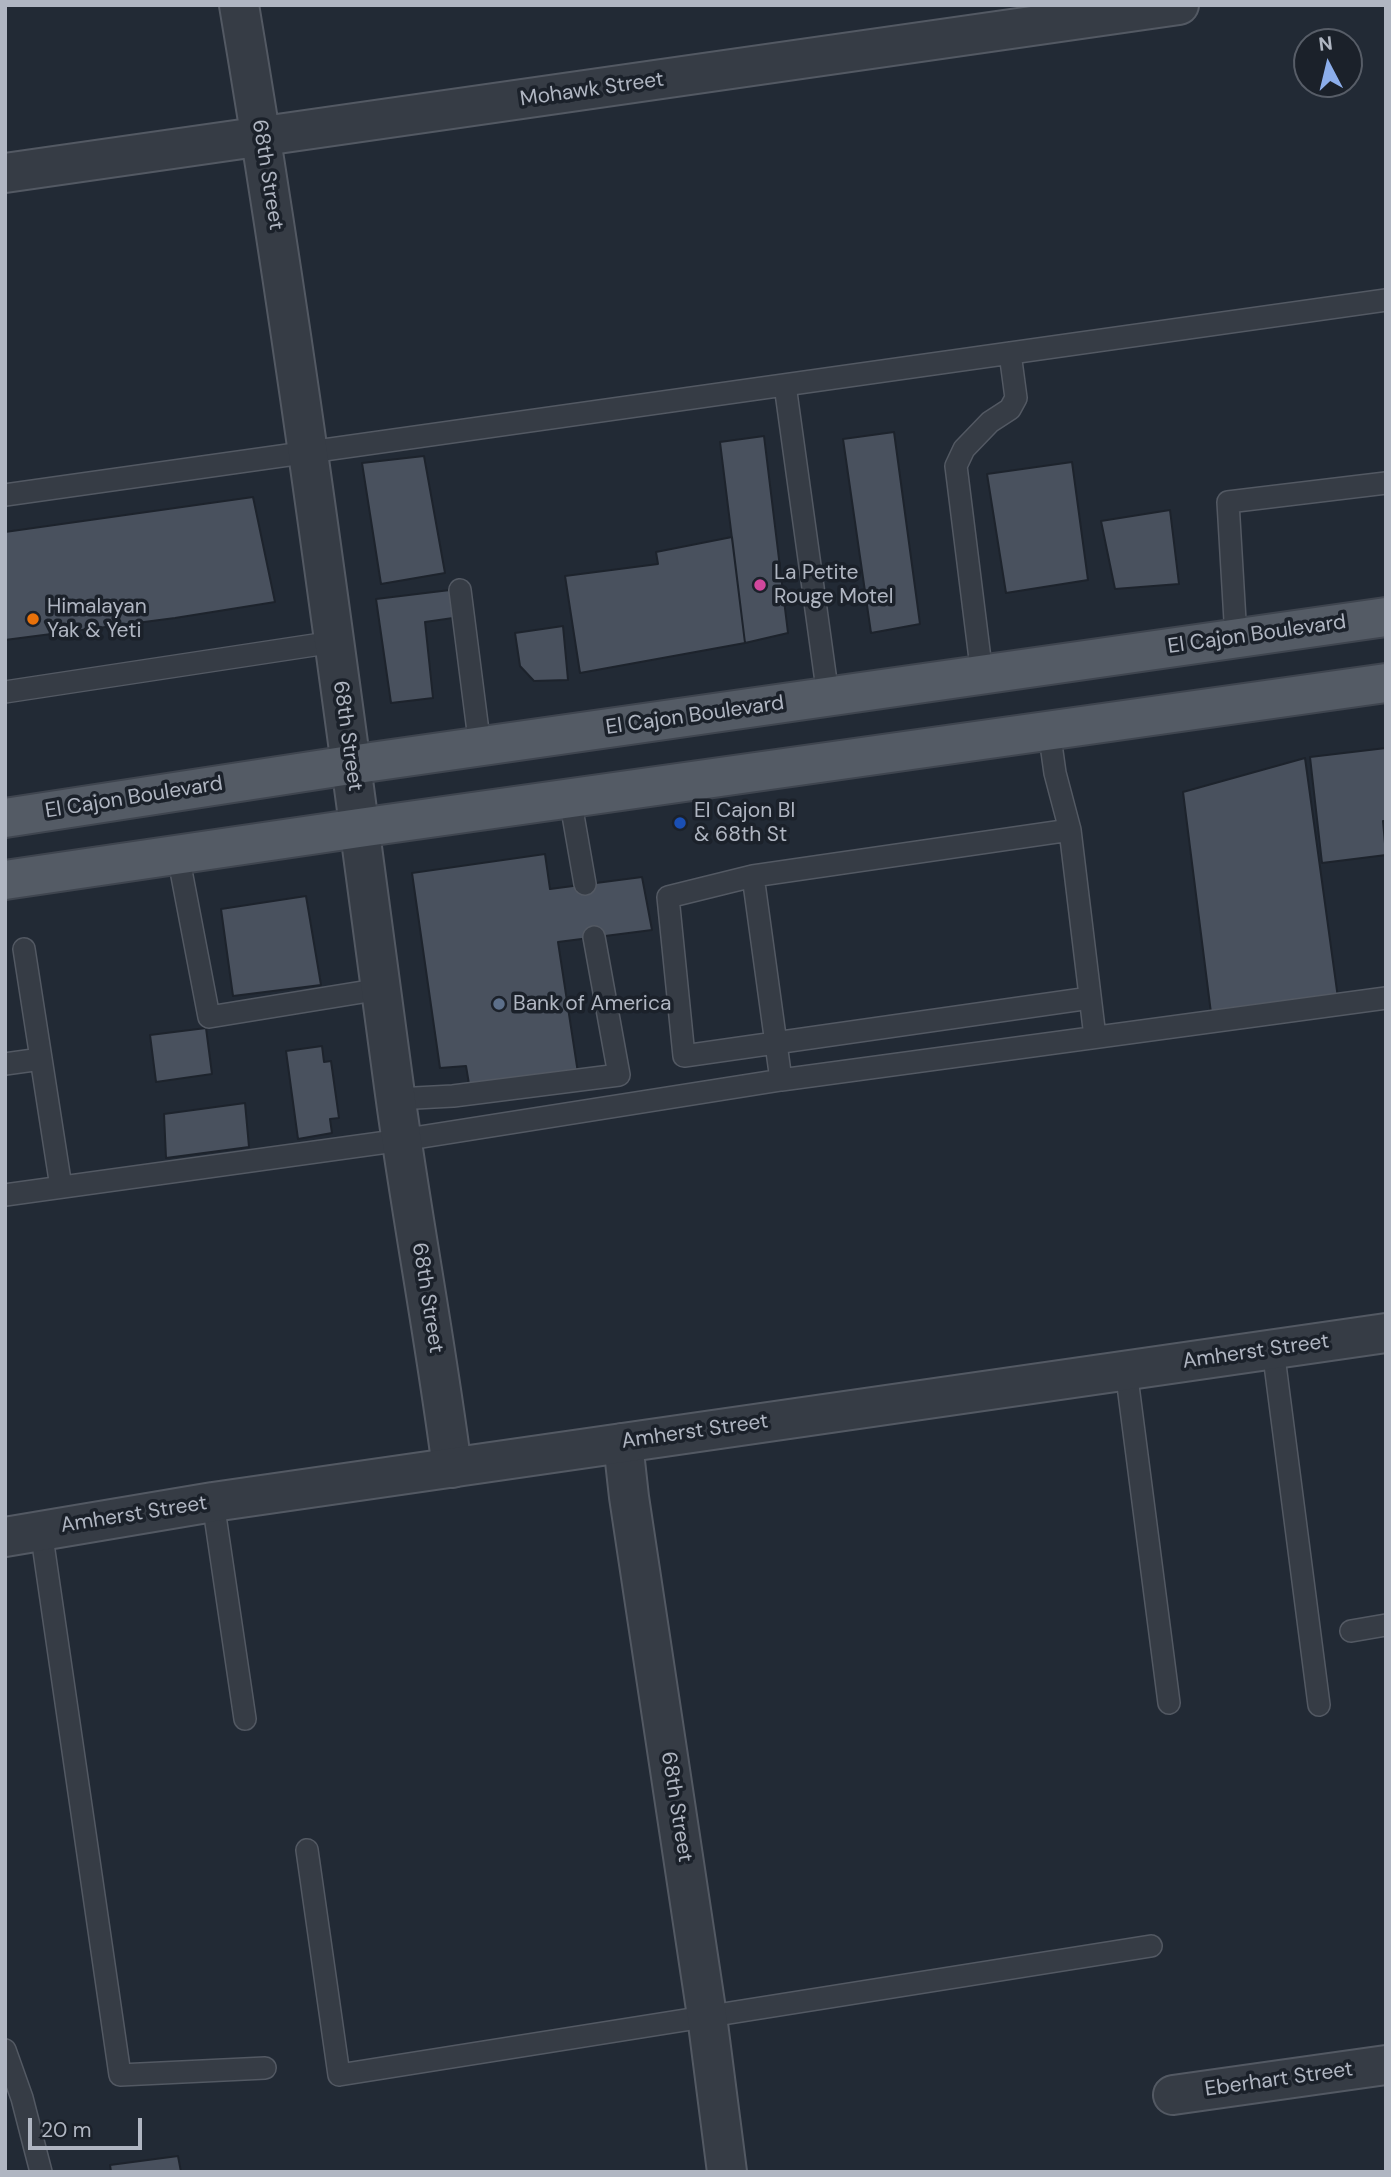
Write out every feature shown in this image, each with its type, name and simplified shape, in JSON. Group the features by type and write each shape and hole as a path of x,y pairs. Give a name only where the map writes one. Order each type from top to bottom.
{"main road":[{"name":"El Cajon Boulevard","path":"5,818 350,765 1386,617"},
{"path":"5,880 1386,683"}],"street":[{"name":"68th Street","path":"239,5 309,453 396,1100 452,1468"},
{"name":"Mohawk Street","path":"5,173 1179,5"},
{"name":"Amherst Street","path":"23,1533 213,1502 1386,1333"},
{"name":"68th Street","path":"623,1443 707,2016 727,2172"},
{"name":"Eberhart Street","path":"1173,2095 1386,2065"}],"lane":[{"path":"5,495 1386,300"},
{"path":"982,675 956,466 964,449 990,422 1010,409 1016,398 1010,353"},
{"path":"785,385 828,696"},
{"path":"1236,638 1228,502 1386,483"},
{"path":"460,590 480,747"},
{"path":"5,692 334,642"},
{"path":"1048,730 1055,773 1070,830 1095,1037"},
{"path":"570,798 585,884"},
{"path":"1070,830 753,876 668,897 684,1056 1090,998"},
{"path":"178,855 209,1017 381,989"},
{"path":"753,876 780,1080"},
{"path":"396,1100 453,1096 619,1075 594,937"},
{"path":"24,949 61,1187"},
{"path":"5,1195 402,1140 780,1080 1386,998"},
{"path":"5,1064 41,1059"},
{"path":"1273,1349 1319,1705"},
{"path":"1126,1370 1169,1703"},
{"path":"213,1502 245,1719"},
{"path":"23,1533 120,2075 265,2068"},
{"path":"1351,1631 1386,1625"},
{"path":"307,1850 339,2075 1151,1946"},
{"path":"5,2050 22,2098 41,2172"}],"building":[{"path":"894,432 920,624 871,633 843,439"},
{"name":"La Petite Rouge Motel","path":"764,436 788,633 745,643 720,442"},
{"path":"424,456 445,573 381,584 362,463"},
{"path":"1072,462 1088,580 1006,593 987,474"},
{"path":"253,497 275,602 5,640 5,532"},
{"path":"1170,510 1179,584 1115,589 1101,521"},
{"path":"732,537 745,643 580,673 565,576 658,564 656,552"},
{"path":"450,590 453,618 425,622 433,698 391,703 376,599"},
{"path":"563,626 568,680 534,681 520,666 515,633"},
{"path":"1386,748 1386,821 1383,821 1386,855 1322,863 1310,757"},
{"path":"1305,758 1338,998 1211,1013 1183,792"},
{"name":"Bank of America","path":"545,854 550,889 642,877 652,930 558,942 578,1073 470,1090 466,1066 440,1068 412,873"},
{"path":"306,896 321,985 233,996 221,909"},
{"path":"206,1028 212,1074 156,1082 150,1035"},
{"path":"322,1046 324,1062 331,1061 339,1118 330,1119 332,1133 298,1139 286,1051"},
{"path":"245,1103 249,1147 166,1158 164,1114"},
{"path":"178,2156 181,2172 111,2172 110,2165"}],"place":[{"name":"La Petite Rouge Motel","path":"760,585"},
{"name":"Himalayan Yak & Yeti","path":"33,619"},
{"name":"El Cajon Bl & 68th St","path":"680,823"},
{"name":"Bank of America","path":"499,1004"}]}
